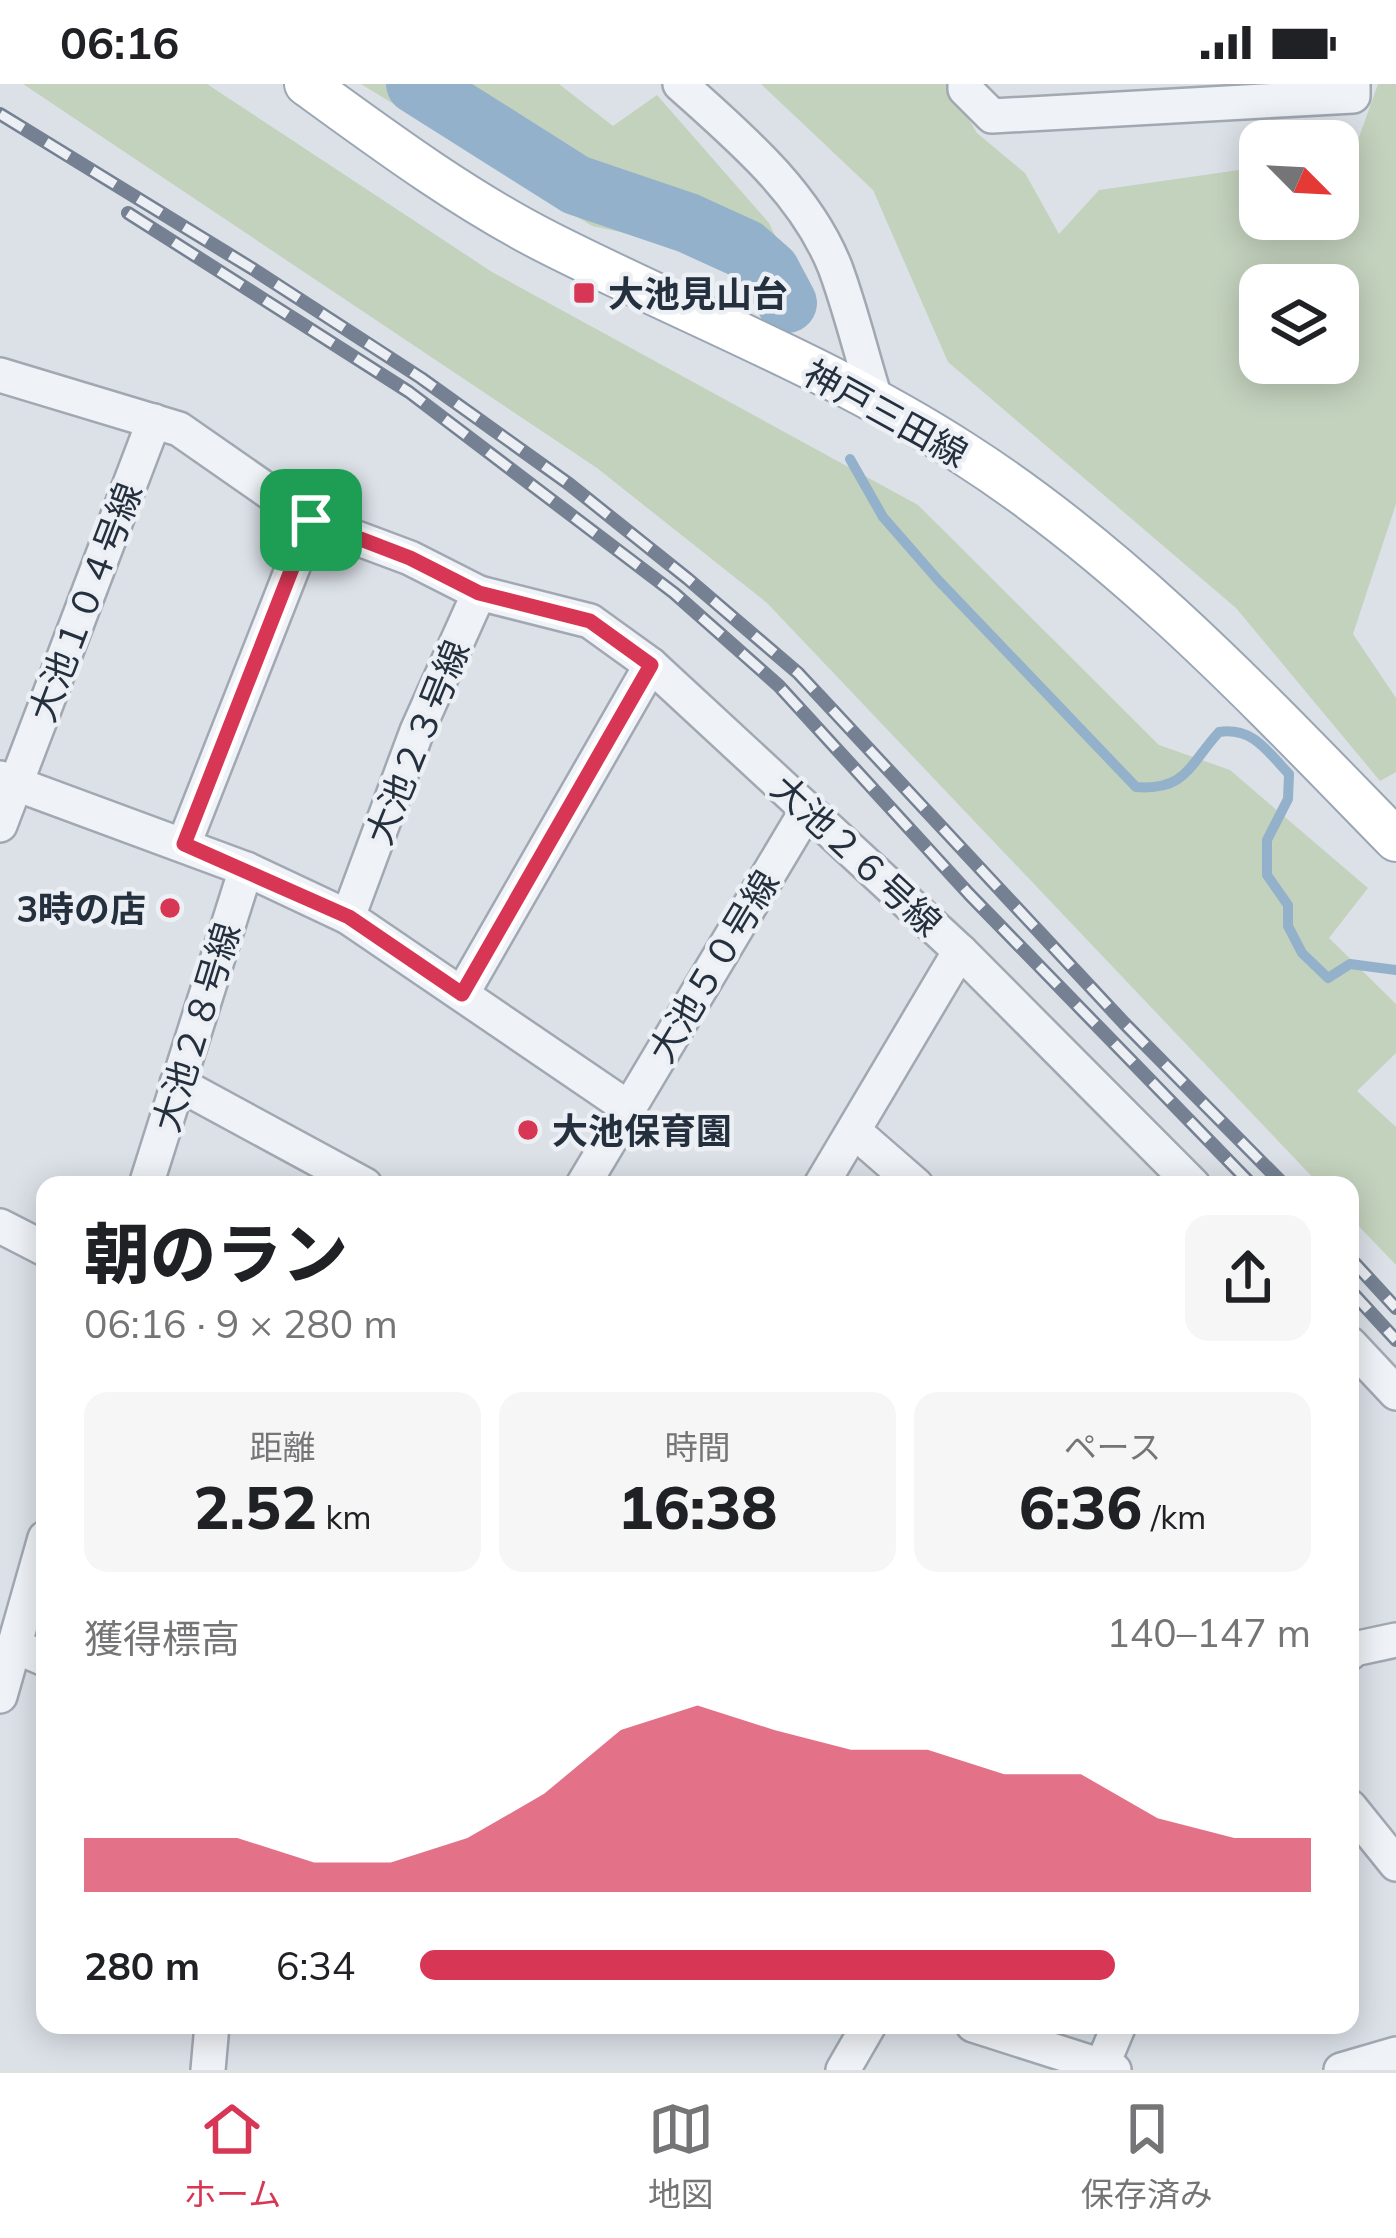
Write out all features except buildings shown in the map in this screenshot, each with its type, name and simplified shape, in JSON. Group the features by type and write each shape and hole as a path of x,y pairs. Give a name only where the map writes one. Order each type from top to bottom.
{"main road":[{"name":"神戸三田線","path":"306,84 544,241 876,401 962,452 1088,541 1396,840"}],"street":[{"path":"680,84 783,184 815,229 834,267 876,401"},
{"path":"964,84 992,116 1353,96 1353,84"},
{"name":"大池２３号線","path":"0,375 179,429 311,520 410,558 479,593 417,731 349,917"},
{"name":"大池１０４号線","path":"0,825 8,780 154,421"},
{"path":"184,844 311,520"},
{"name":"大池２６号線","path":"479,593 590,621 651,665 960,951 1184,1176"},
{"path":"462,994 651,665"},
{"path":"8,780 246,868 349,917 628,1107"},
{"name":"大池５０号線","path":"588,1176 807,810"},
{"name":"大池２８号線","path":"149,1176 246,868"},
{"path":"826,1176 960,951"},
{"path":"177,1083 348,1176"},
{"path":"854,1131 906,1176"},
{"path":"0,1226 36,1244"},
{"path":"1359,1354 1396,1394"},
{"path":"0,1696 30,1652 36,1606"},
{"path":"1359,1647 1396,1640"},
{"path":"1359,1818 1396,1864"},
{"path":"208,2070 211,2034"},
{"path":"843,2070 864,2034"},
{"path":"1001,2034 1108,2068 1117,2034"},
{"path":"1340,2070 1396,2054"}],"green space":[{"path":"23,84 207,84 492,272 918,505 1159,745 1230,770 1368,888 1329,938 1396,1004 1396,1053 1357,1091 1396,1127 1396,1265 1359,1226 1359,1176 1311,1176 767,603 597,468"},
{"path":"361,84 559,84 613,126 657,95 769,223 791,268 592,226"},
{"path":"761,84 947,84 977,133 1025,173 1059,234 1099,190 1239,170 1239,240 1359,240 1359,137 1378,84 1396,84 1396,504 1353,634 1396,698 1396,772 1380,781 1236,608 948,362 873,190"}],"waterway":[{"path":"416,84 576,185 688,223 745,249 770,271 787,303"},
{"path":"850,459 883,517 1136,787 1176,780 1219,732 1241,733 1266,749 1289,774 1288,799 1267,840 1267,875 1288,905 1288,926 1302,953 1328,978 1350,964 1396,970"}],"railway":[{"path":"0,114 421,378 569,484 688,579 798,673 1124,1023 1275,1176"},
{"path":"128,213 409,392 674,593 779,686 969,894 1243,1176"},
{"path":"1359,1268 1396,1308"},
{"path":"1359,1300 1396,1340"}],"place":[{"name":"大池見山台","path":"584,293"},
{"name":"3時の店","path":"170,908"},
{"name":"大池保育園","path":"528,1130"}],"route":[{"path":"311,520 410,558 479,593 590,621 651,665 462,994 349,917 184,844 311,520"}]}
